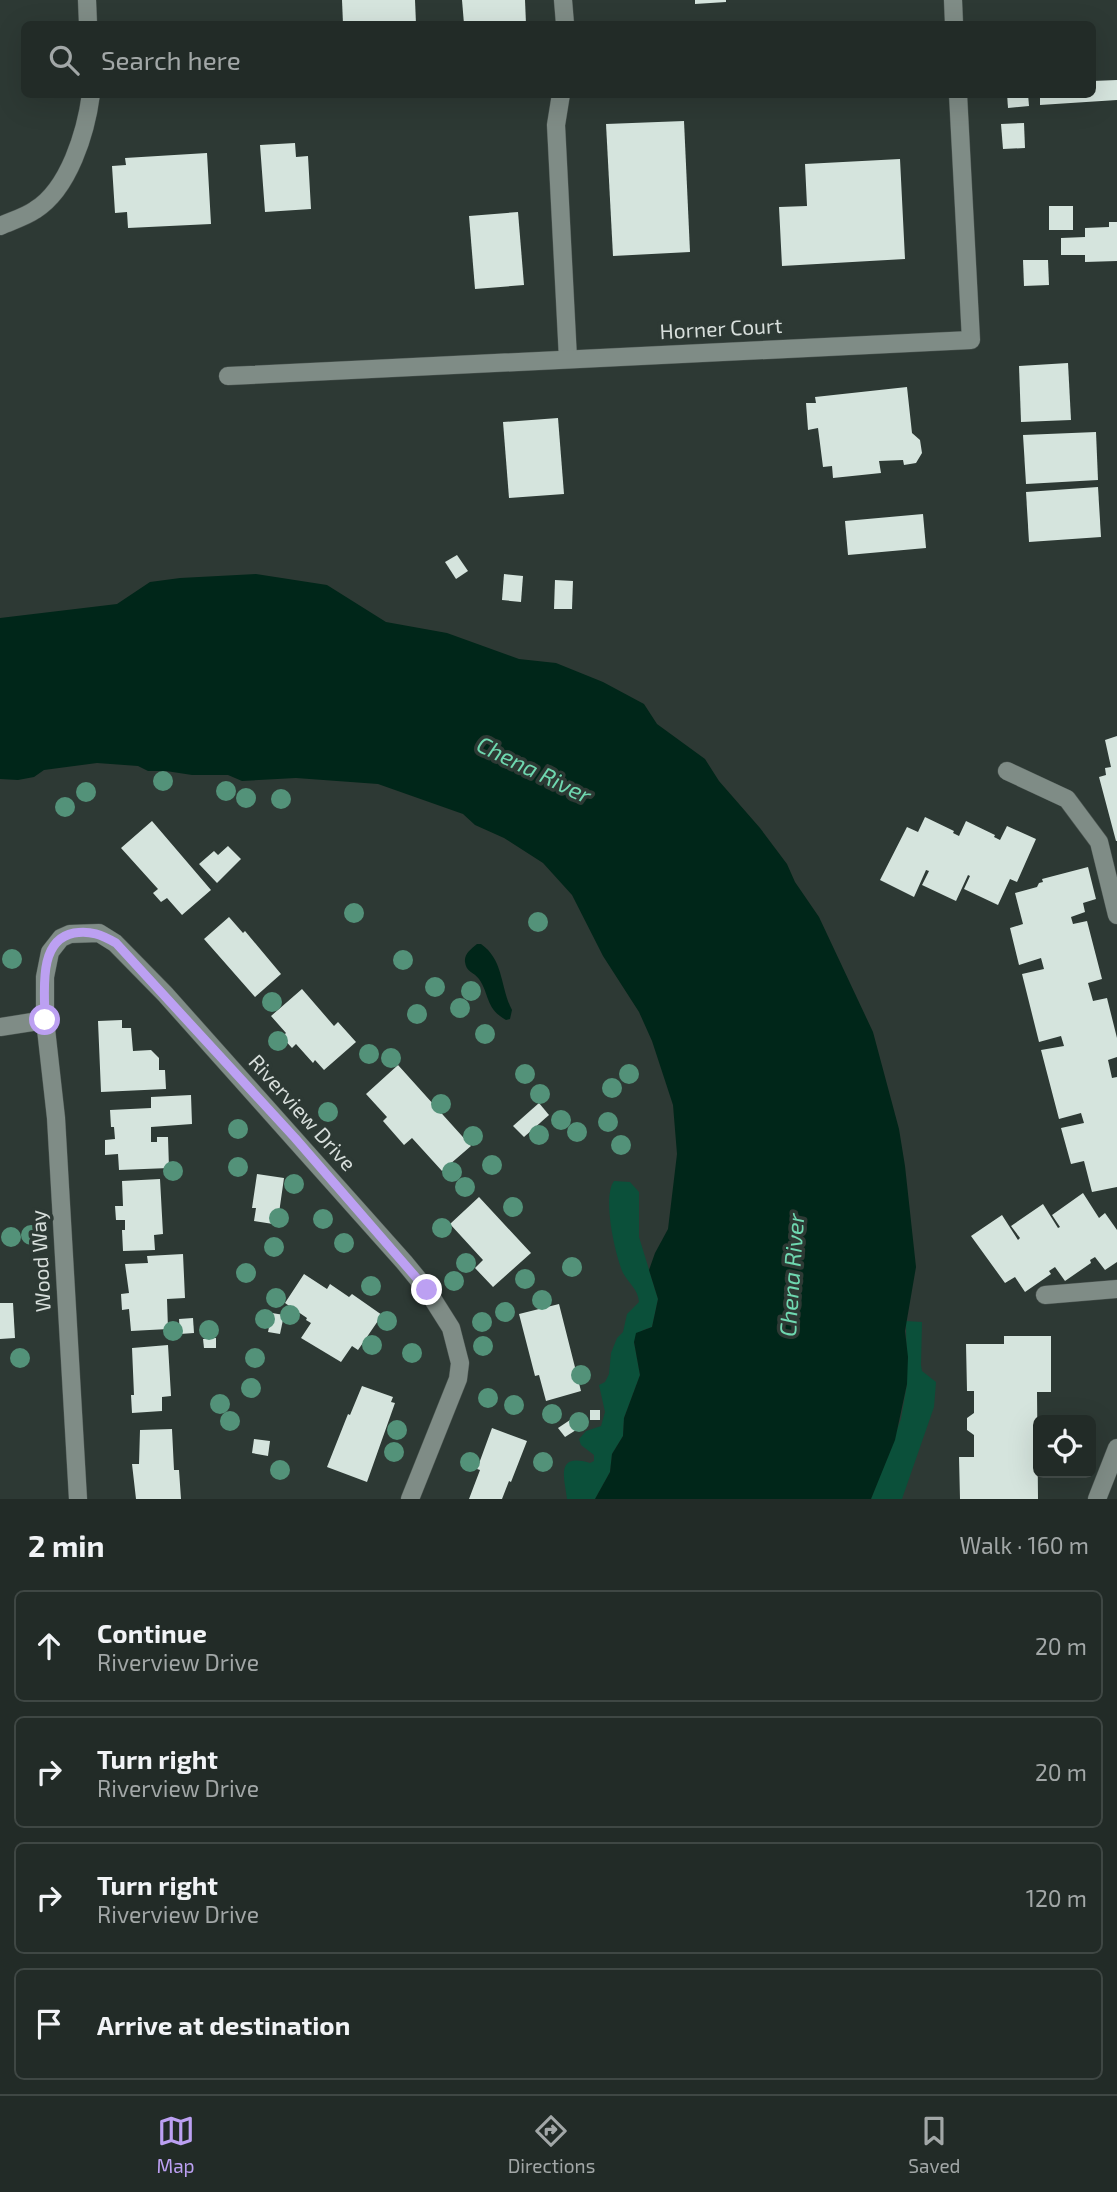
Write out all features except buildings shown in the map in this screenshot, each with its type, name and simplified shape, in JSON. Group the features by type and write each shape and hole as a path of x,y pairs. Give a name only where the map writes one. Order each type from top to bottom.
{"street":[{"path":"87,0 88,21"},
{"path":"563,0 565,21"},
{"path":"953,0 954,21"},
{"path":"0,226 36,210 54,194 82,138 90,98"},
{"path":"560,98 556,125 568,359"},
{"name":"Horner Court","path":"228,376 971,340 958,98"},
{"path":"1007,771 1067,799 1098,842 1117,915"},
{"name":"Riverview Drive","path":"45,1020 45,976 54,944 70,933 81,932 99,933 116,943 303,1148 427,1290 452,1328 460,1363 458,1379 410,1499"},
{"path":"0,1027 45,1020"},
{"name":"Wood Way","path":"45,1020 56,1118 78,1499"},
{"path":"1045,1295 1117,1289"},
{"path":"1097,1499 1117,1448"}],"shaded area":[{"path":"614,1181 630,1182 639,1192 639,1237 658,1299 652,1327 643,1330 634,1342 640,1375 624,1418 623,1436 612,1454 610,1472 595,1499 567,1499 564,1470 571,1461 594,1461 594,1455 581,1445 579,1439 586,1431 601,1426 605,1412 599,1385 605,1382 609,1374 611,1353 617,1338 623,1332 627,1314 639,1302 635,1290 623,1273 613,1240 609,1200"},
{"path":"906,1321 922,1322 921,1365 922,1371 936,1382 934,1407 902,1499 871,1499 901,1419 907,1384"}],"water":[{"name":"Chena River","path":"256,574 327,585 386,622 447,633 519,659 556,663 603,682 644,704 657,724 705,759 719,781 787,864 795,882 819,917 873,1032 899,1129 905,1166 916,1267 905,1331 907,1384 895,1440 871,1499 595,1499 610,1472 612,1454 623,1436 624,1418 640,1375 634,1342 636,1333 652,1327 658,1299 649,1270 668,1229 677,1154 673,1105 652,1041 639,1012 603,956 572,895 543,863 504,838 475,825 463,814 378,784 296,778 242,781 228,775 148,771 138,766 97,763 44,770 34,777 18,780 0,779 0,618 117,604 150,582"},
{"path":"477,944 488,950 498,966 512,1010 510,1019 506,1020 494,1011 479,979 466,965 467,954"}],"route":[{"path":"45,1020 45,976 54,944 70,933 81,932 99,933 116,943 295,1138 427,1290"}]}
